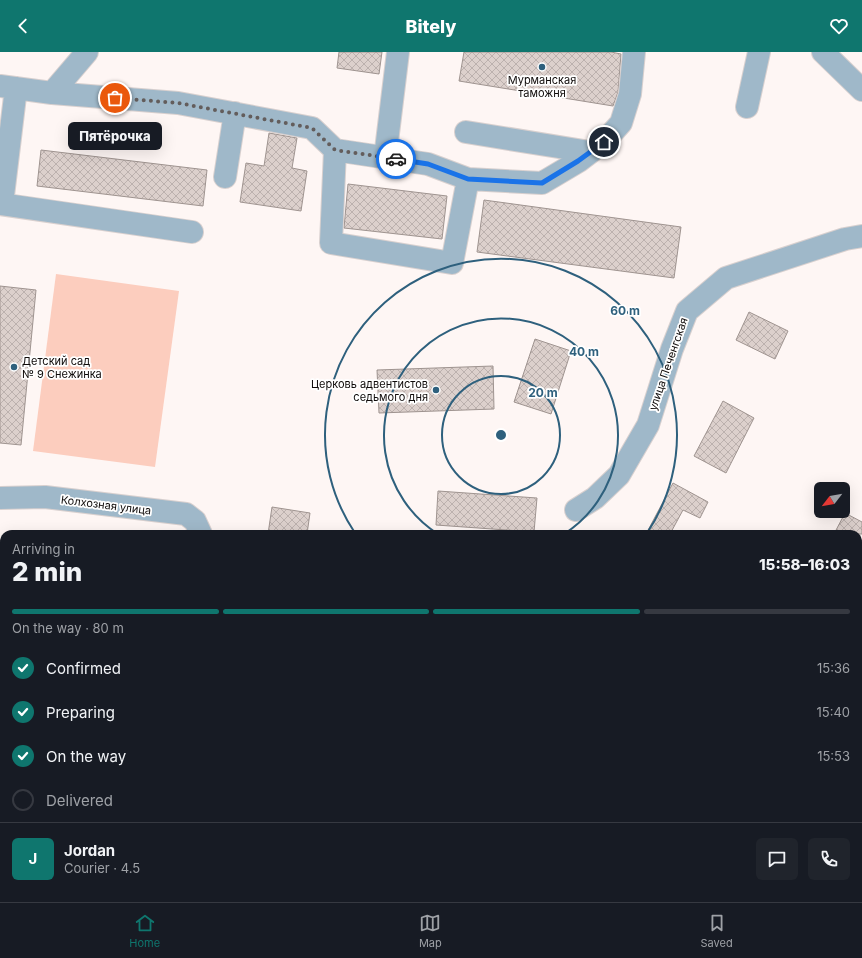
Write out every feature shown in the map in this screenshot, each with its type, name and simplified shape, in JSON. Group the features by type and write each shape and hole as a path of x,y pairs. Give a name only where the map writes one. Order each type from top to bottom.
{"street":[{"path":"52,93 87,52"},
{"path":"385,158 398,52"},
{"path":"192,232 1,204 8,87 52,93 178,103 312,128 335,150 428,164 468,179 542,183 604,142 621,123 630,94 634,52"},
{"path":"747,107 759,52"},
{"path":"823,52 862,90"},
{"path":"226,177 235,114"},
{"path":"466,132 590,152"},
{"path":"335,150 331,243 452,263 468,179"},
{"name":"улица Печенгская","path":"576,510 595,498 619,475 648,425 672,349 687,310 726,278 845,238 862,236"},
{"name":"Колхозная улица","path":"0,498 45,497 186,514 195,521 199,530"}],"shaded area":[{"path":"56,274 179,291 155,467 33,451"}],"building":[{"path":"339,52 382,52 379,74 337,68"},
{"name":"Мурманская таможня","path":"464,52 611,52 621,54 618,92 613,106 459,81"},
{"path":"269,133 297,138 292,168 307,171 301,211 240,202 246,163 264,166"},
{"path":"41,150 207,170 203,206 37,186"},
{"path":"348,184 447,196 442,239 344,228"},
{"path":"484,200 681,227 674,278 477,252"},
{"name":"Детский сад № 9 Снежинка","path":"0,286 36,290 21,445 0,443"},
{"path":"749,312 788,331 775,359 736,340"},
{"path":"535,339 571,351 551,414 514,402"},
{"name":"Церковь адвентистов седьмого дня","path":"493,366 494,409 379,413 377,370"},
{"path":"723,401 754,418 726,473 694,456"},
{"path":"673,483 708,502 700,518 683,510 672,530 648,530"},
{"path":"438,491 537,498 534,530 506,530 436,525"},
{"path":"272,507 310,513 308,530 269,530"},
{"path":"850,516 862,522 862,530 836,530 842,518 850,518"}],"way so far":[{"path":"115,98 178,103 312,128 335,150 396,159"}],"place":[{"name":"Мурманская таможня","path":"542,67"},
{"name":"Пятёрочка","path":"115,98"},
{"name":"Детский сад № 9 Снежинка","path":"14,367"},
{"name":"Церковь адвентистов седьмого дня","path":"436,390"}],"route":[{"path":"396,159 428,164 468,179 542,183 578,161 604,142"}]}
